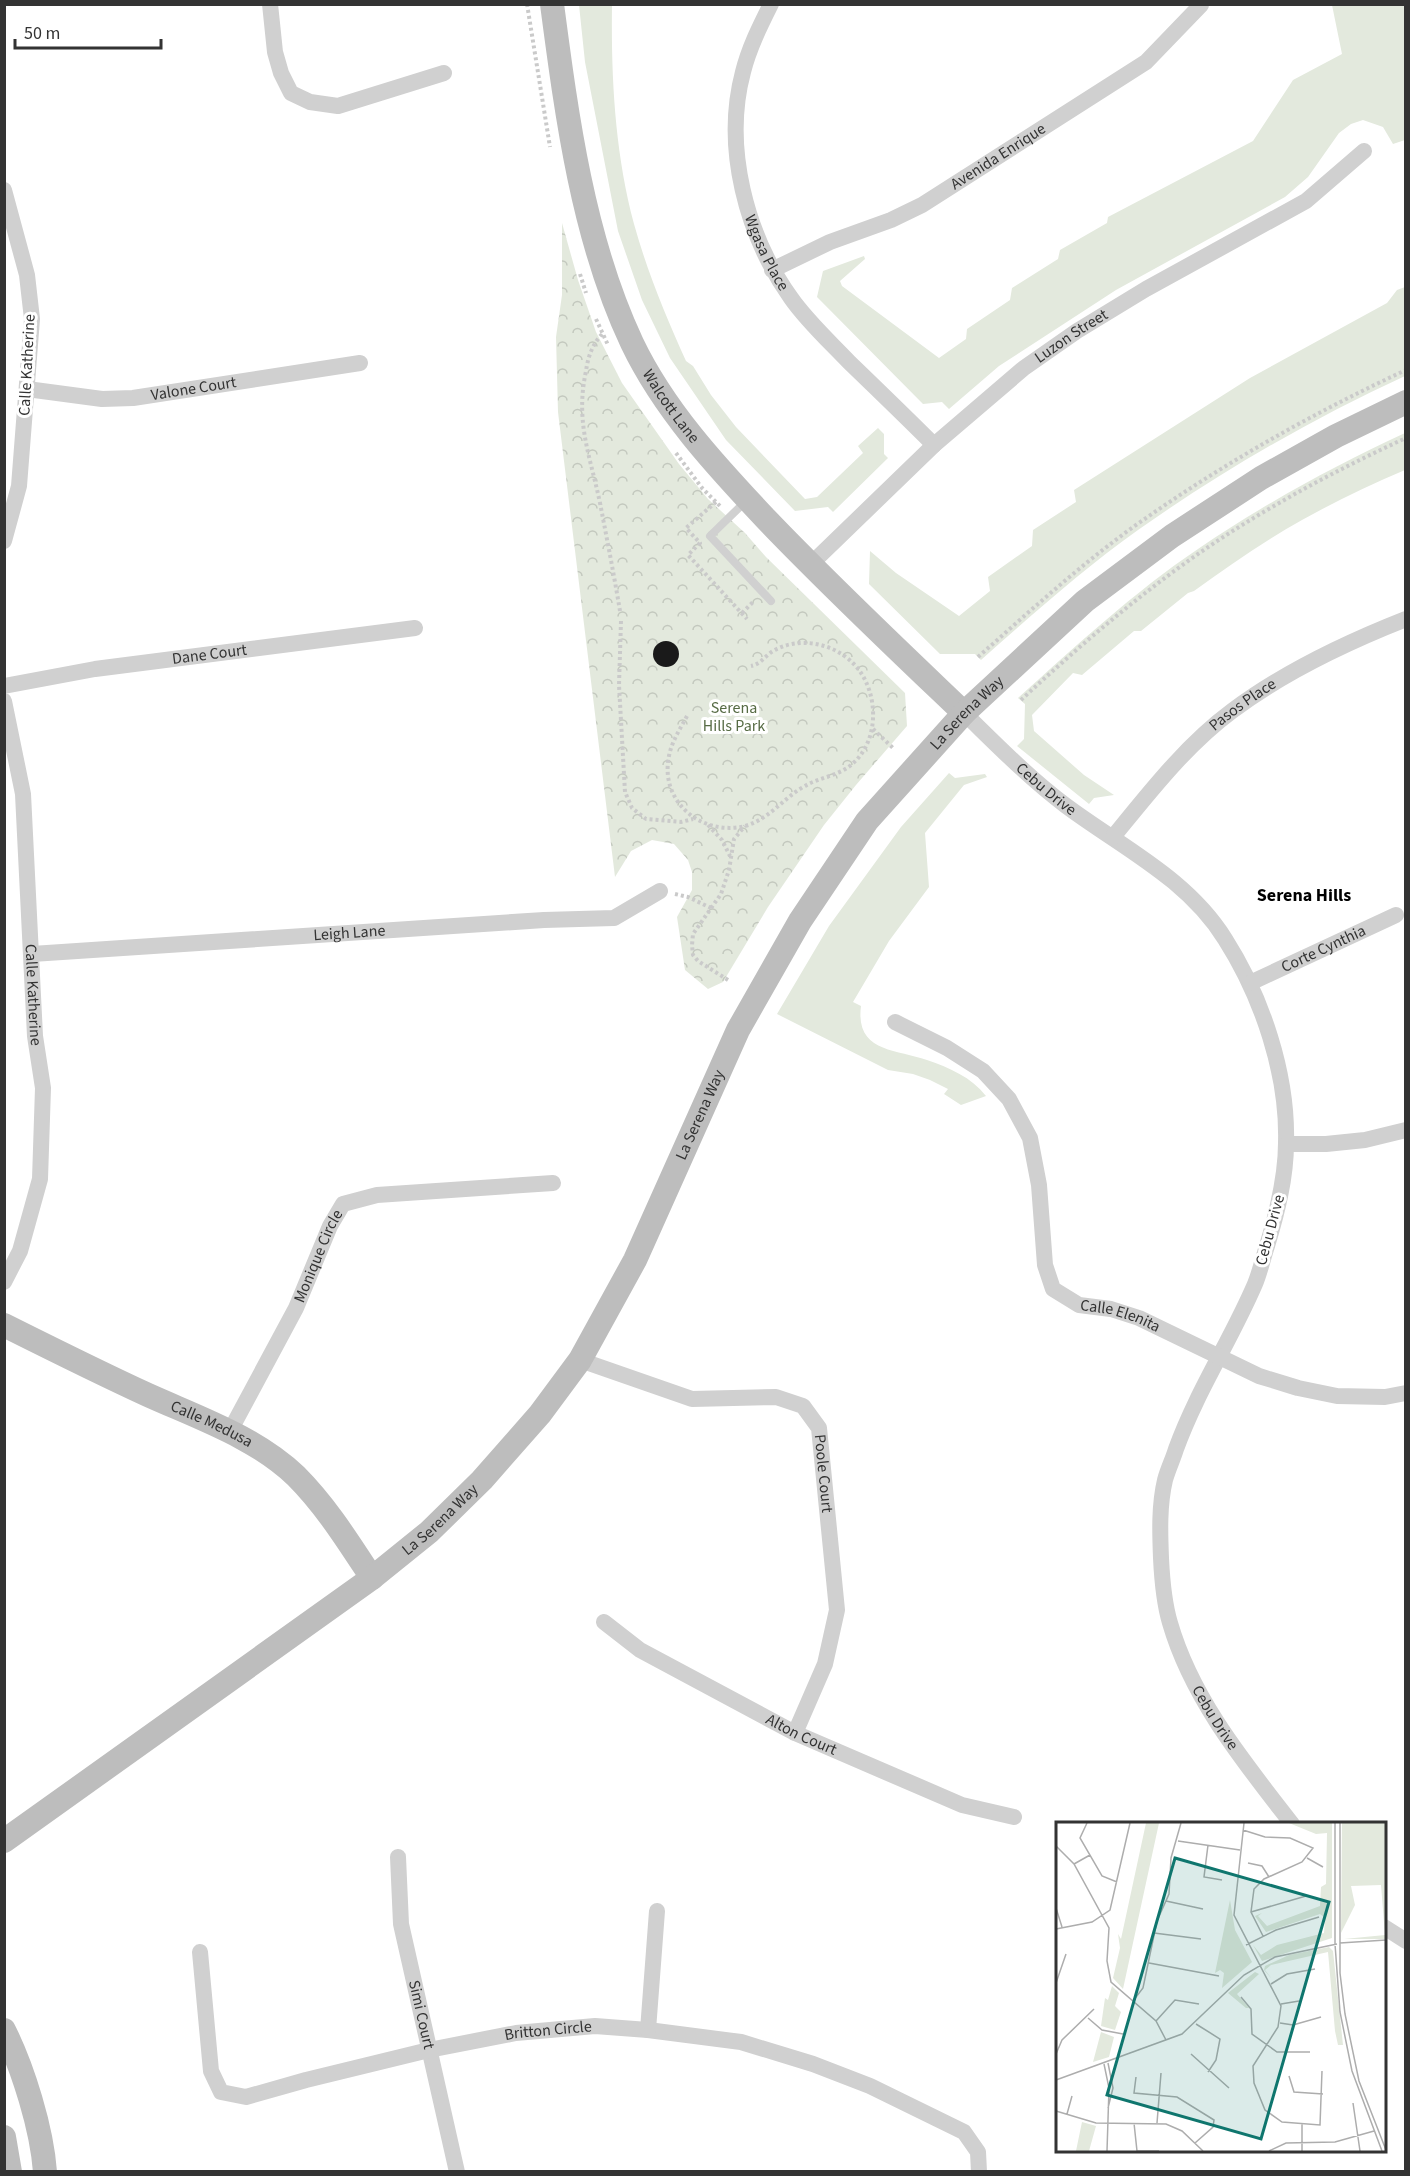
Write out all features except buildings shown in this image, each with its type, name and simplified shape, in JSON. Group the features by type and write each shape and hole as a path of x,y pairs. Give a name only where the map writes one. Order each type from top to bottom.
{"main road":[{"name":"Walcott Lane","path":"552,4 576,166 597,248 632,343 665,400 699,445 810,565 964,712"},
{"name":"La Serena Way","path":"4,1842 372,1578 429,1532 482,1480 540,1414 580,1360 635,1260 738,1030 800,921 867,821 964,712 1085,601 1172,536 1261,478 1336,436 1406,402"},
{"name":"Calle Medusa","path":"4,1325 230,1431 264,1451 295,1476 337,1524 372,1578"},
{"path":"4,2030 12,2044 32,2102 45,2172"},
{"path":"4,2137 10,2172"}],"street":[{"path":"270,4 275,52 280,73 291,93 310,102 338,106 444,73"},
{"name":"Wgasa Place","path":"771,4 753,41 742,73 737,109 737,152 745,198 756,235 772,270 792,300 820,332 934,445"},
{"name":"Avenida Enrique","path":"772,270 831,242 922,206 1146,62 1201,5"},
{"name":"Luzon Street","path":"810,565 934,445 1024,368 1077,331 1146,289 1306,201 1364,151"},
{"name":"Calle Katherine","path":"4,190 27,275 32,319 20,486 4,542"},
{"name":"Valone Court","path":"27,389 102,399 133,398 360,363"},
{"name":"Pasos Place","path":"1113,837 1188,749 1231,711 1273,683 1325,655 1406,619"},
{"name":"Dane Court","path":"4,686 95,669 415,628"},
{"name":"Calle Katherine","path":"4,701 23,794 35,1036 43,1088 40,1179 20,1251 4,1282"},
{"name":"Cebu Drive","path":"964,712 1064,805 1165,874 1198,903 1225,937 1250,983 1258,999 1275,1053 1285,1110 1287,1144 1283,1181 1274,1224 1256,1282 1185,1426 1165,1480 1160,1527 1162,1573 1169,1621 1186,1667 1212,1715 1291,1822"},
{"name":"Leigh Lane","path":"32,954 544,920 614,918 660,891"},
{"name":"Corte Cynthia","path":"1250,983 1396,915"},
{"name":"Calle Elenita","path":"895,1022 947,1048 983,1071 1009,1099 1030,1138 1039,1185 1046,1265 1053,1289 1079,1305 1112,1309 1139,1318 1259,1376 1298,1388 1337,1396 1385,1397 1406,1393"},
{"path":"1287,1144 1326,1144 1365,1140 1406,1130"},
{"name":"Monique Circle","path":"230,1431 296,1308 330,1226 343,1204 376,1195 553,1183"},
{"name":"Poole Court","path":"580,1360 692,1399 776,1397 803,1406 819,1428 837,1610 825,1664 795,1733"},
{"name":"Alton Court","path":"604,1622 640,1650 795,1733 962,1805 1014,1817"},
{"name":"Simi Court","path":"398,1857 401,1924 457,2172"},
{"path":"648,2030 657,1911"},
{"path":"1386,1928 1406,1941"},
{"name":"Britton Circle","path":"200,1952 211,2071 221,2092 246,2097 429,2050 516,2033 595,2026 648,2030 741,2042 813,2064 870,2086 964,2132 978,2152 979,2172"}],"lane":[{"path":"748,500 710,536 771,601"}],"path":[{"path":"602,334 589,353 581,411 584,441 598,493 620,611"},
{"path":"1022,700 1114,618 1197,555 1273,506 1406,438"},
{"path":"716,501 686,528 700,543 688,555 747,619"},
{"path":"621,621 620,685 625,792 632,808 646,819 681,822 694,819"},
{"path":"687,716 672,745 668,773 669,785 675,798 694,819 708,825 721,828 745,826 759,821 802,787 848,768 866,744 872,729 873,702 870,688 864,677 844,655 819,644 795,643 774,651 758,664 751,666"},
{"path":"872,729 893,748"},
{"path":"708,825 722,840 730,856"},
{"path":"728,980 698,961 692,950 693,934 721,894 729,870 734,839 745,826"},
{"path":"660,891 688,897 711,908"}],"green space":[{"path":"579,5 612,5 612,60 622,170 639,242 664,311 686,361 693,366 711,395 736,427 805,499 817,497 863,453 858,446 878,428 884,434 884,454 888,458 833,512 828,507 795,511 726,440 670,358 642,300 618,231 585,62"},
{"path":"1332,5 1405,5 1405,140 1393,144 1383,127 1363,120 1351,124 1339,133 1308,177 1285,197 1116,290 999,366 949,409 942,402 923,404 817,297 823,271 864,256 865,259 840,281 842,286 939,358 966,339 967,329 1010,300 1012,288 1058,259 1060,250 1107,223 1108,217 1253,141 1293,80 1342,54"},
{"name":"Serena Hills Park","path":"562,223 596,332 622,383 679,464 708,499 905,693 907,726 824,825 768,907 723,982 708,989 685,970 677,917 692,890 692,872 688,860 674,844 652,840 631,851 615,877 558,412 556,337 562,295"},
{"path":"1405,287 1405,376 1268,447 1170,508 1097,560 981,660 975,654 940,654 869,584 870,551 896,573 959,616 990,591 988,577 1032,546 1033,530 1076,502 1074,490 1250,378 1387,303 1397,290"},
{"path":"1405,433 1405,470 1328,506 1260,545 1188,593 1141,631 1134,631 1082,675 1073,673 1032,715 1034,731 1084,775 1114,795 1094,798 1089,804 1017,746 1024,739 1025,704 1018,698 1128,601 1198,549 1274,501"},
{"path":"949,773 955,778 985,774 987,777 964,785 925,833 929,887 889,941 853,1002 861,1006 864,1032 871,1040 890,1050 927,1060 952,1070 974,1083 986,1096 961,1105 944,1094 948,1089 930,1080 913,1074 888,1070 777,1014 829,926 901,827"}],"district":[{"name":"Serena Hills","path":"1304,895"}]}
